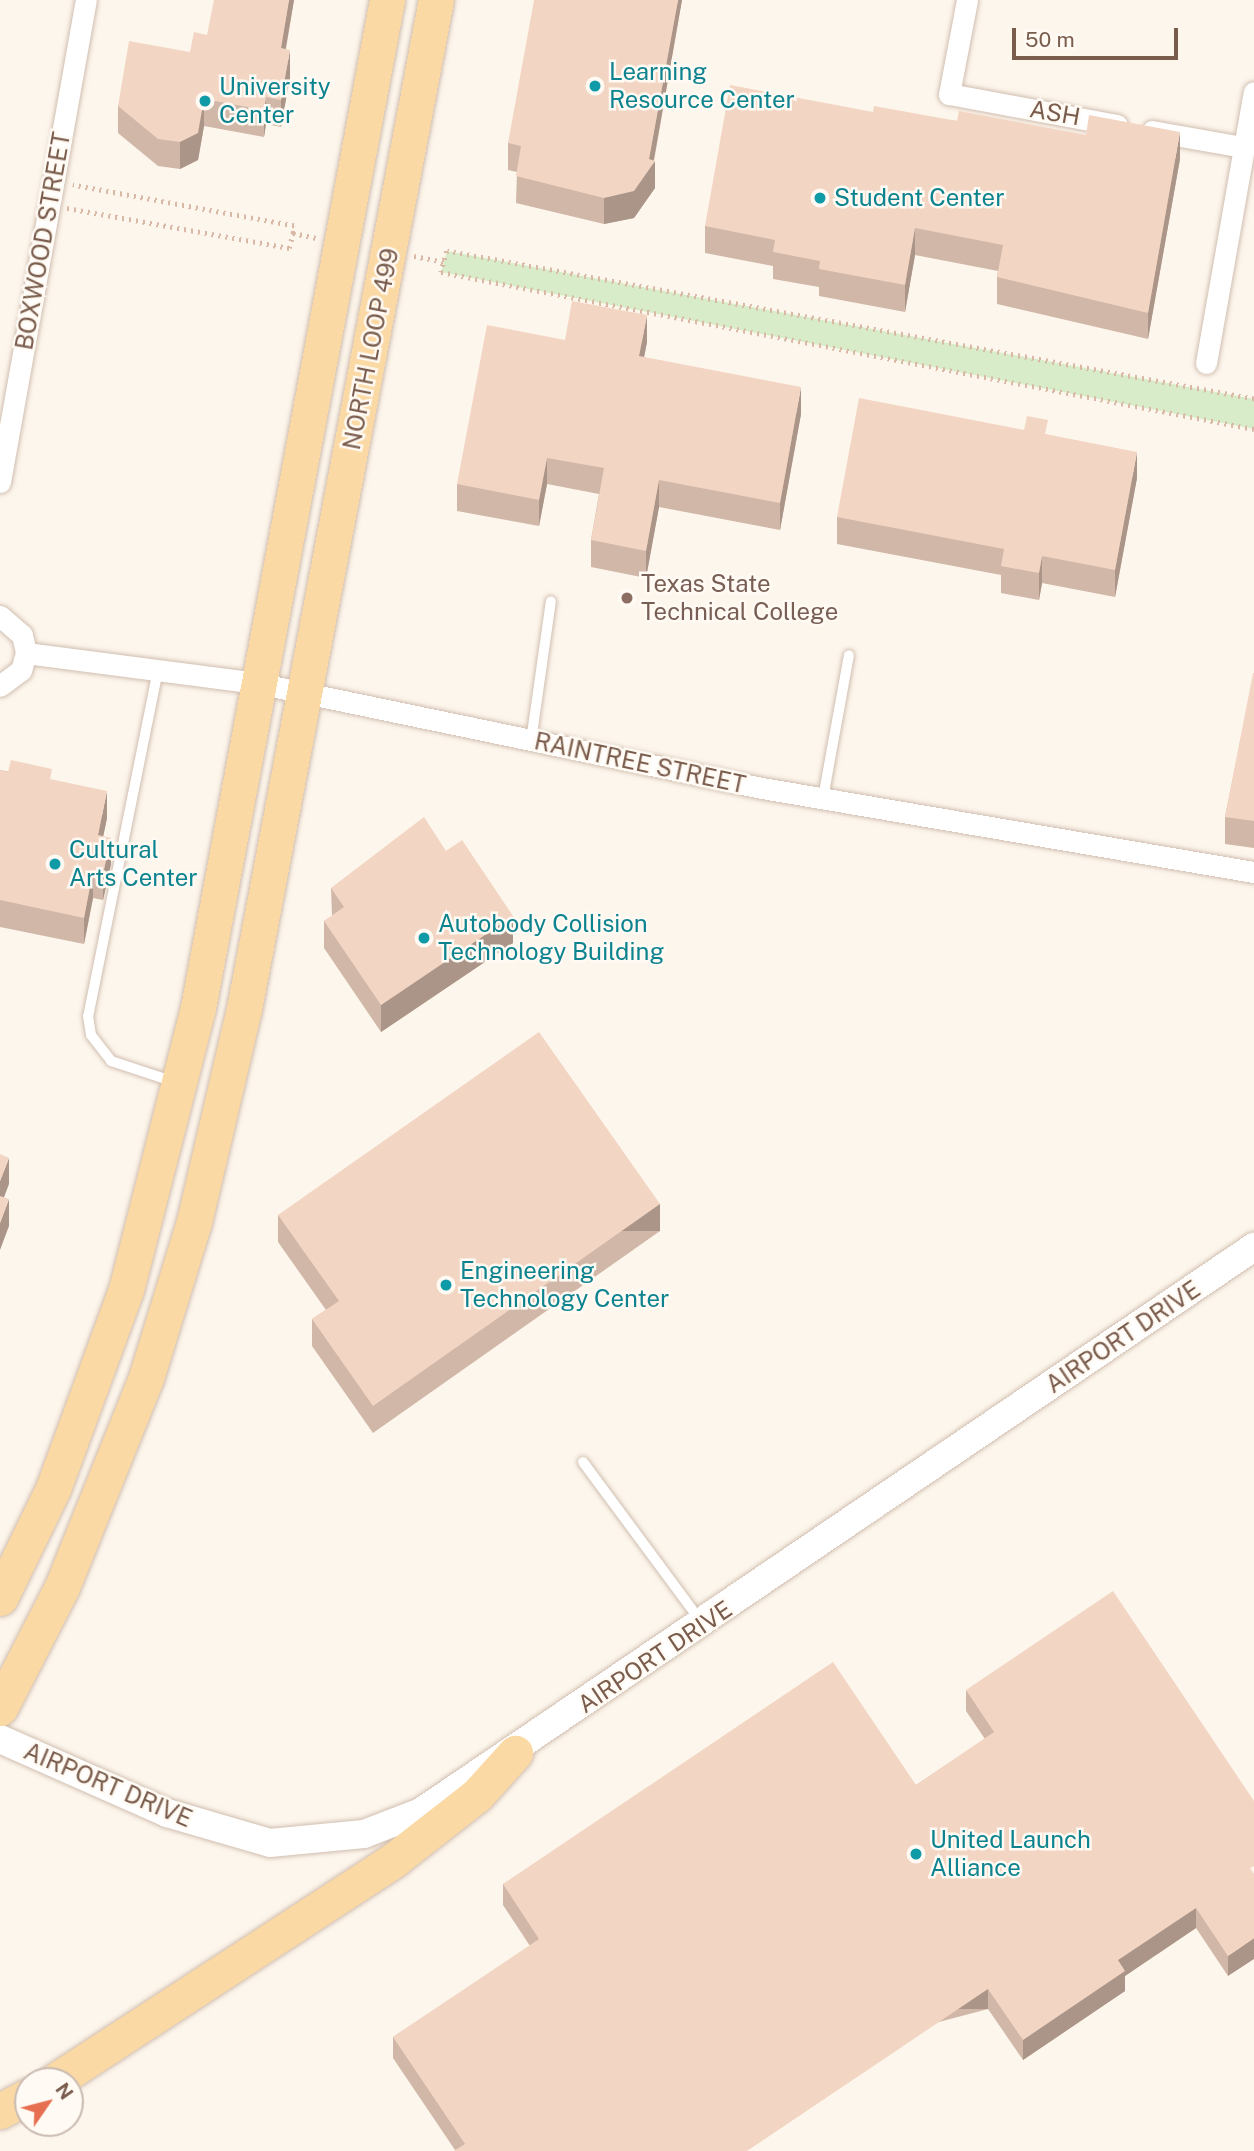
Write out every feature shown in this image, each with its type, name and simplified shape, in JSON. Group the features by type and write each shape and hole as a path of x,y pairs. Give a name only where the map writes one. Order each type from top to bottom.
{"main road":[{"name":"NORTH LOOP 499","path":"0,1598 53,1489 126,1290 180,1083 387,0"},
{"name":"NORTH LOOP 499","path":"0,1709 62,1587 146,1378 194,1222 244,1009 436,0"},
{"path":"76,2067 395,1858 477,1795 515,1753"}],"street":[{"name":"BOXWOOD STREET","path":"0,482 86,0"},
{"name":"ASH","path":"967,0 949,94 1243,147"},
{"path":"1206,363 1254,92"},
{"path":"0,616 22,635 26,653 21,670 0,686"},
{"name":"RAINTREE STREET","path":"26,653 257,683 302,697 823,798 1254,872"},
{"name":"AIRPORT DRIVE","path":"0,1739 167,1813 270,1843 364,1834 421,1812 515,1753 1254,1247"}],"lane":[{"path":"531,741 551,601"},
{"path":"823,798 849,655"},
{"path":"158,670 88,1016 91,1035 111,1061 180,1083"},
{"path":"583,1462 703,1624"}],"path":[{"path":"49,205 289,248 293,233 294,226 88,190 54,178"},
{"path":"1254,399 447,251 441,272 1254,429"}],"green space":[{"path":"447,251 1254,399 1254,429 441,272"}],"building":[{"name":"University Center","path":"214,0 289,0 281,48 290,50 281,100 266,97 264,110 204,99 198,133 180,142 158,139 118,106 129,41 190,52 194,32 207,35"},
{"name":"Learning Resource Center","path":"534,0 678,0 649,159 655,161 634,191 604,198 516,176 521,146 508,143"},
{"path":"730,85 873,112 874,106 957,121 959,111 1086,135 1089,115 1180,132 1148,313 997,277 1003,245 915,228 905,285 819,269 820,261 773,252 775,240 705,226"},
{"path":"572,301 647,315 639,356 801,387 780,503 659,480 646,551 591,540 604,468 547,458 539,500 457,484 487,325 565,340"},
{"path":"859,398 1024,430 1027,416 1048,420 1045,434 1137,452 1115,570 1042,556 1039,573 1001,566 1004,549 837,517"},
{"path":"1254,673 1254,821 1225,817"},
{"name":"Cultural Arts Center","path":"11,760 52,769 50,779 107,791 98,835 111,838 103,874 93,871 84,918 0,900 0,770 8,772"},
{"name":"Autobody Collision Technology Building","path":"424,817 446,851 462,840 513,916 381,1005 324,921 344,907 331,888"},
{"name":"Engineering Technology Center","path":"539,1032 660,1204 373,1406 312,1319 339,1301 278,1215"},
{"path":"0,1154 9,1158 0,1181"},
{"path":"0,1196 9,1199 0,1223"},
{"name":"United Launch Alliance","path":"1113,1591 1254,1801 1254,1866 1250,1868 1254,1874 1254,1938 1228,1956 1196,1908 1118,1960 1125,1971 1023,2040 988,1989 747,2151 454,2151 465,2144 393,2037 539,1939 503,1884 833,1662 916,1785 994,1732 966,1690"}],"place":[{"name":"Learning Resource Center","path":"595,86"},
{"name":"University Center","path":"205,101"},
{"name":"Student Center","path":"820,198"},
{"name":"Texas State Technical College","path":"627,598"},
{"name":"Cultural Arts Center","path":"55,864"},
{"name":"Autobody Collision Technology Building","path":"424,938"},
{"name":"Engineering Technology Center","path":"446,1285"},
{"name":"United Launch Alliance","path":"916,1854"}]}
